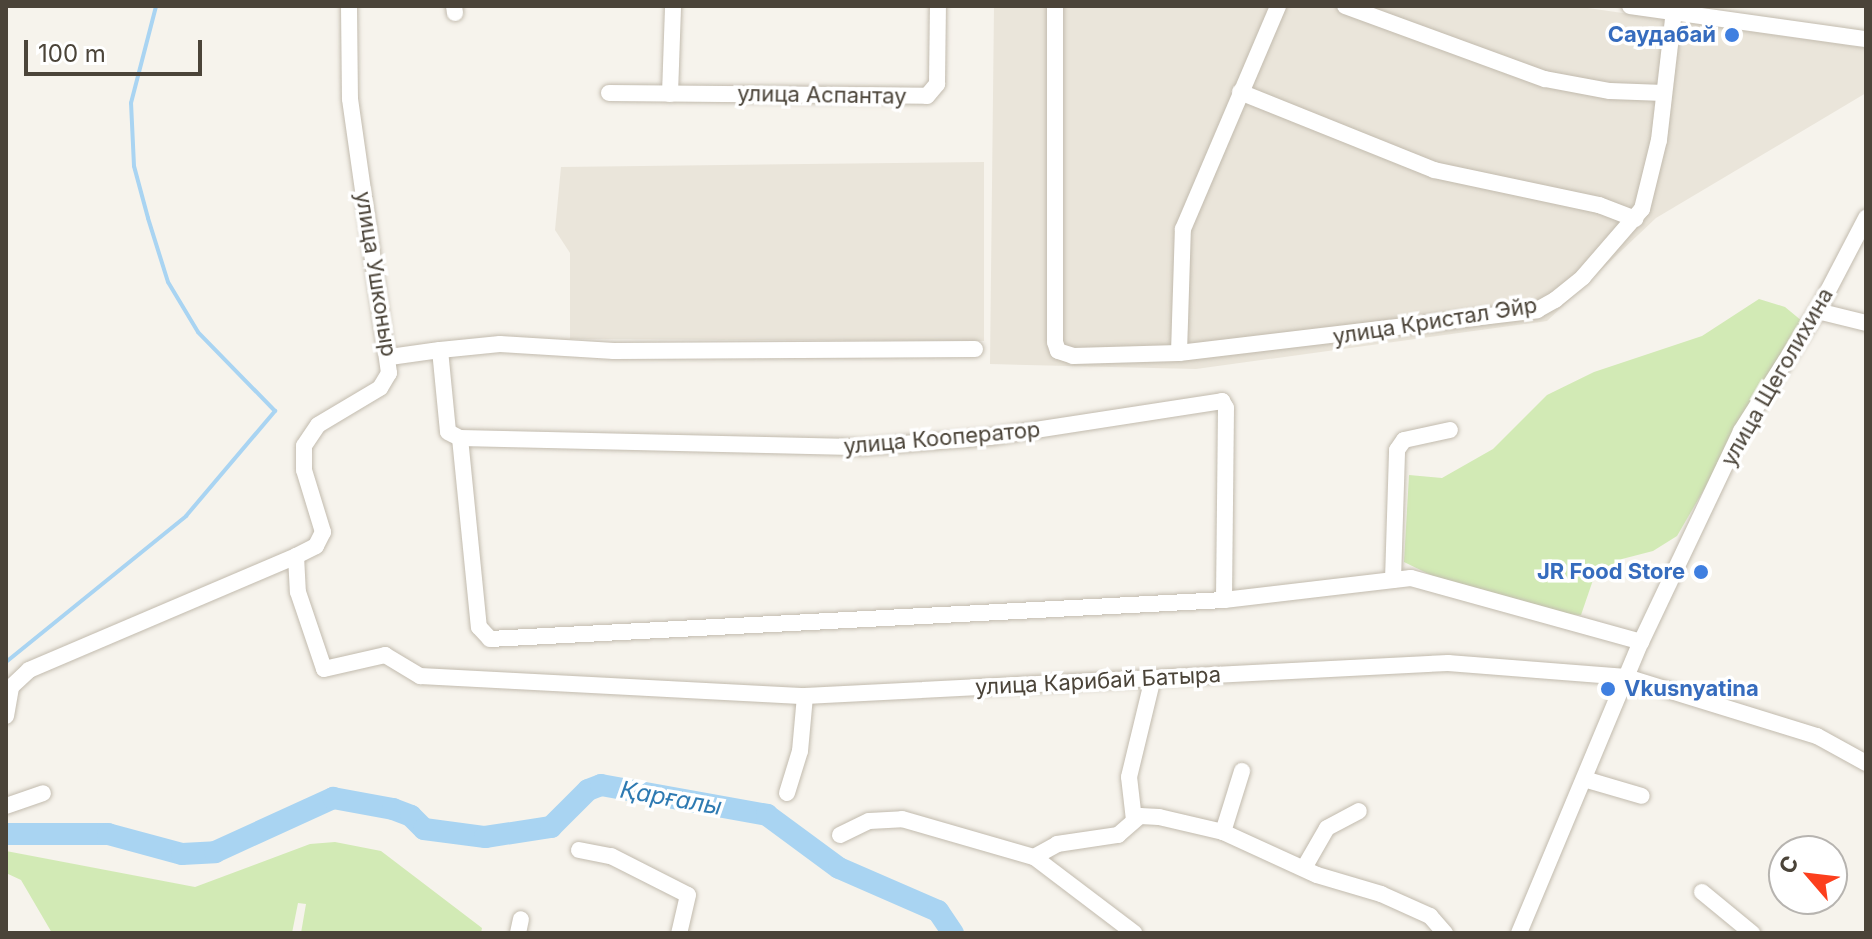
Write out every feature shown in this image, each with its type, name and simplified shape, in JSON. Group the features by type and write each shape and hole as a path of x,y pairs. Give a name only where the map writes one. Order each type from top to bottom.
{"street":[{"name":"улица Ушконыр","path":"296,556 316,546 323,532 304,470 304,446 318,425 385,384 390,357 350,99 349,6"},
{"path":"670,94 673,6"},
{"name":"улица Аспантау","path":"609,93 927,96 937,84 938,6"},
{"name":"улица Кристал Эйр","path":"1055,6 1055,342 1058,351 1073,356 1179,353 1537,310 1583,277 1635,219 1649,186 1674,11"},
{"path":"1179,353 1183,229 1278,6"},
{"path":"1345,6 1545,79 1610,91 1664,93"},
{"path":"1630,6 1866,39"},
{"path":"1240,92 1434,170 1599,205 1635,219"},
{"name":"улица Щеголихина","path":"1519,933 1641,642 1741,431 1817,311 1866,218"},
{"path":"1817,311 1866,323"},
{"path":"390,357 500,344 614,351 975,349"},
{"path":"440,350 448,432 460,438 479,627 490,639 1224,600 1411,578 1641,642"},
{"name":"улица Кооператор","path":"460,438 864,447 990,437 1222,401 1226,408 1224,600"},
{"path":"1393,580 1397,450 1404,440 1450,430"},
{"path":"6,716 15,679 29,670 296,556"},
{"name":"улица Карибай Батыра","path":"296,556 298,592 324,669 385,655 420,676 805,696 1448,663 1626,677 1817,736 1866,763"},
{"path":"1134,820 1129,777 1153,678"},
{"path":"787,793 800,751 805,696"},
{"path":"1223,832 1242,771"},
{"path":"1584,779 1642,796"},
{"path":"6,806 43,793"},
{"path":"1304,868 1327,828 1359,811"},
{"path":"1034,857 1057,844 1118,835 1134,820 1159,817 1223,832 1304,868 1430,916 1445,933"},
{"path":"840,835 869,821 902,819 1034,857 1134,933"},
{"path":"579,850 611,856 688,895 679,933"},
{"path":"1702,892 1752,933"}],"shaded area":[{"path":"994,6 1574,6 1866,48 1866,93 1656,218 1547,321 1196,369 990,364"},
{"path":"984,162 984,341 570,339 570,253 555,230 561,167"}],"green space":[{"path":"1759,299 1785,307 1802,321 1677,536 1653,551 1622,559 1593,580 1581,615 1556,614 1441,580 1404,562 1409,475 1442,478 1493,449 1547,395 1594,372 1702,336"},
{"path":"335,842 381,851 482,928 481,933 301,933 306,904 298,903 292,933 52,933 21,880 6,873 6,851 195,887 310,844"}],"waterway":[{"path":"6,662 186,516 275,411 198,332 168,282 148,218 134,166 131,103 156,6"},
{"name":"Қарғалы","path":"6,834 108,834 182,854 215,852 333,798 393,809 411,816 424,829 485,837 551,827 588,790 601,785 767,815 839,868 938,911 953,933"}],"place":[{"name":"Саудабай","path":"1732,35"},
{"name":"JR Food Store","path":"1701,572"},
{"name":"Vkusnyatina","path":"1608,689"}]}
